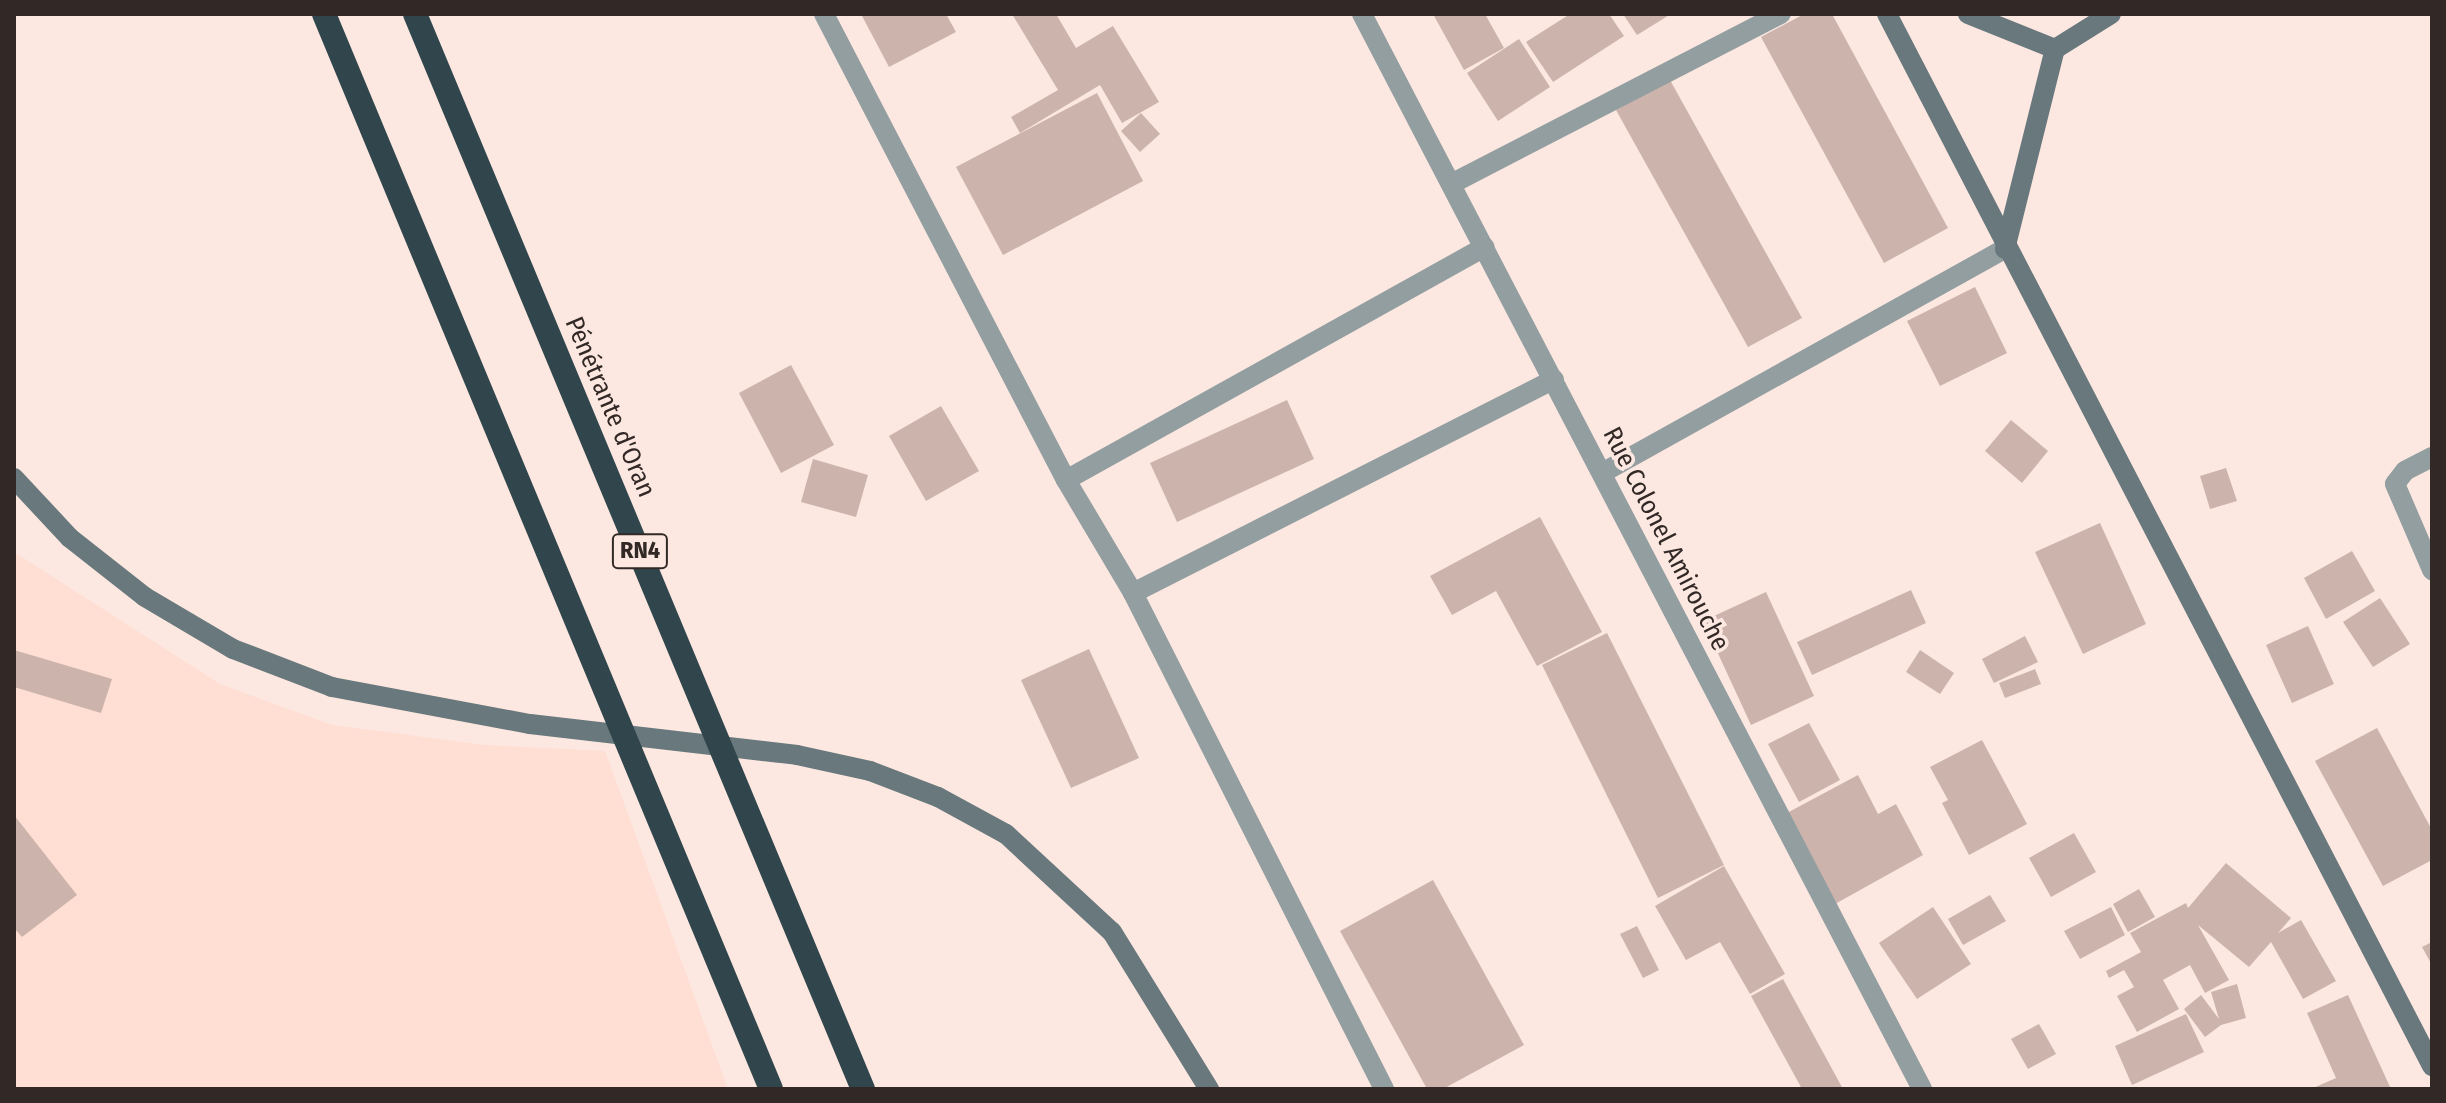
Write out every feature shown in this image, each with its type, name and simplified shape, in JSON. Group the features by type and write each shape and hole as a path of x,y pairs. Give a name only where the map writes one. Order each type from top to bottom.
{"highway":[{"path":"324,14 771,1089"},
{"name":"Pénétrante d'Oran","path":"415,14 863,1089"}],"main road":[{"path":"1887,14 2005,249 2432,1066"},
{"path":"1968,14 2055,49"},
{"path":"2005,249 2055,49 2111,14"},
{"path":"14,478 70,538 145,597 233,649 332,687 530,724 797,755 870,771 938,797 1006,834 1112,932 1209,1089"}],"street":[{"path":"824,14 1066,480 1133,593 1384,1089"},
{"name":"Rue Colonel Amirouche","path":"1362,14 1453,183 1922,1089"},
{"path":"1453,183 1781,14"},
{"path":"1066,480 1484,247"},
{"path":"1602,473 2005,249"},
{"path":"1133,593 1554,379"},
{"path":"2432,457 2405,471 2395,484 2432,570"}],"shaded area":[{"path":"14,552 220,684 332,725 485,745 605,751 728,1089 14,1089"}],"building":[{"path":"861,14 946,14 956,32 889,67"},
{"path":"1012,14 1056,14 1076,48 1113,26 1159,102 1122,123 1100,85 1020,133 1011,117 1058,90"},
{"path":"1433,14 1485,14 1504,48 1464,70"},
{"path":"1570,14 1609,14 1624,36 1553,82 1526,42"},
{"path":"1623,14 1671,14 1637,35"},
{"path":"1804,14 1832,14 1948,228 1884,263 1761,37"},
{"path":"1519,39 1550,87 1498,121 1467,73"},
{"path":"1670,80 1802,318 1748,347 1616,110"},
{"path":"1097,93 1143,181 1003,255 956,167"},
{"path":"1141,113 1160,134 1140,152 1121,131"},
{"path":"1975,287 2007,353 1940,386 1907,321"},
{"path":"791,365 834,445 781,473 739,393"},
{"path":"1287,400 1314,459 1177,522 1150,463"},
{"path":"941,406 979,471 926,501 889,436"},
{"path":"2011,420 2048,451 2022,483 1985,451"},
{"path":"813,459 868,475 856,517 801,502"},
{"path":"2226,468 2237,501 2210,509 2200,476"},
{"path":"1540,517 1602,632 1537,666 1496,591 1452,615 1430,576"},
{"path":"2100,523 2146,624 2083,654 2035,552"},
{"path":"2352,551 2375,591 2326,619 2304,578"},
{"path":"1911,590 1926,623 1812,675 1797,642"},
{"path":"1766,592 1814,696 1751,725 1703,621"},
{"path":"2380,598 2410,644 2373,667 2343,622"},
{"path":"2308,626 2334,684 2292,703 2266,645"},
{"path":"1607,633 1724,865 1658,898 1542,665"},
{"path":"2025,636 2038,662 1994,683 1982,659"},
{"path":"1089,649 1139,758 1071,788 1021,680"},
{"path":"14,650 112,679 101,713 14,687"},
{"path":"1920,650 1954,673 1940,694 1906,672"},
{"path":"2035,669 2041,684 2005,698 1999,683"},
{"path":"1809,723 1840,780 1799,802 1768,744"},
{"path":"2377,728 2432,830 2432,860 2383,886 2315,761"},
{"path":"1982,740 2027,824 1969,855 1942,803 1948,800 1930,767"},
{"path":"1858,775 1878,814 1896,804 1923,855 1835,904 1785,814"},
{"path":"14,815 77,895 22,937 14,928"},
{"path":"2074,833 2096,872 2051,897 2029,858"},
{"path":"2226,863 2291,918 2278,933 2301,920 2336,981 2303,999 2271,942 2249,967 2198,925 2229,980 2205,993 2190,965 2163,980 2179,1009 2137,1032 2117,996 2134,987 2124,970 2109,978 2106,971 2141,952 2130,933 2186,903 2188,908"},
{"path":"1724,866 1785,974 1750,994 1720,942 1686,960 1655,906"},
{"path":"1433,880 1524,1045 1443,1089 1427,1089 1340,931"},
{"path":"2139,889 2155,917 2128,932 2113,904"},
{"path":"1990,895 2006,921 1963,945 1948,919"},
{"path":"1933,907 1971,964 1917,999 1879,943"},
{"path":"2111,907 2125,935 2080,959 2064,931"},
{"path":"1637,926 1659,970 1643,978 1620,934"},
{"path":"2432,942 2432,965 2422,947"},
{"path":"1783,979 1843,1089 1802,1089 1751,996"},
{"path":"2237,984 2246,1018 2221,1025 2205,1037 2184,1009 2201,995 2219,1019 2211,992"},
{"path":"2348,995 2391,1089 2311,1089 2336,1078 2307,1013"},
{"path":"2186,1014 2204,1052 2132,1085 2115,1046"},
{"path":"2039,1024 2056,1054 2028,1069 2011,1039"}]}
